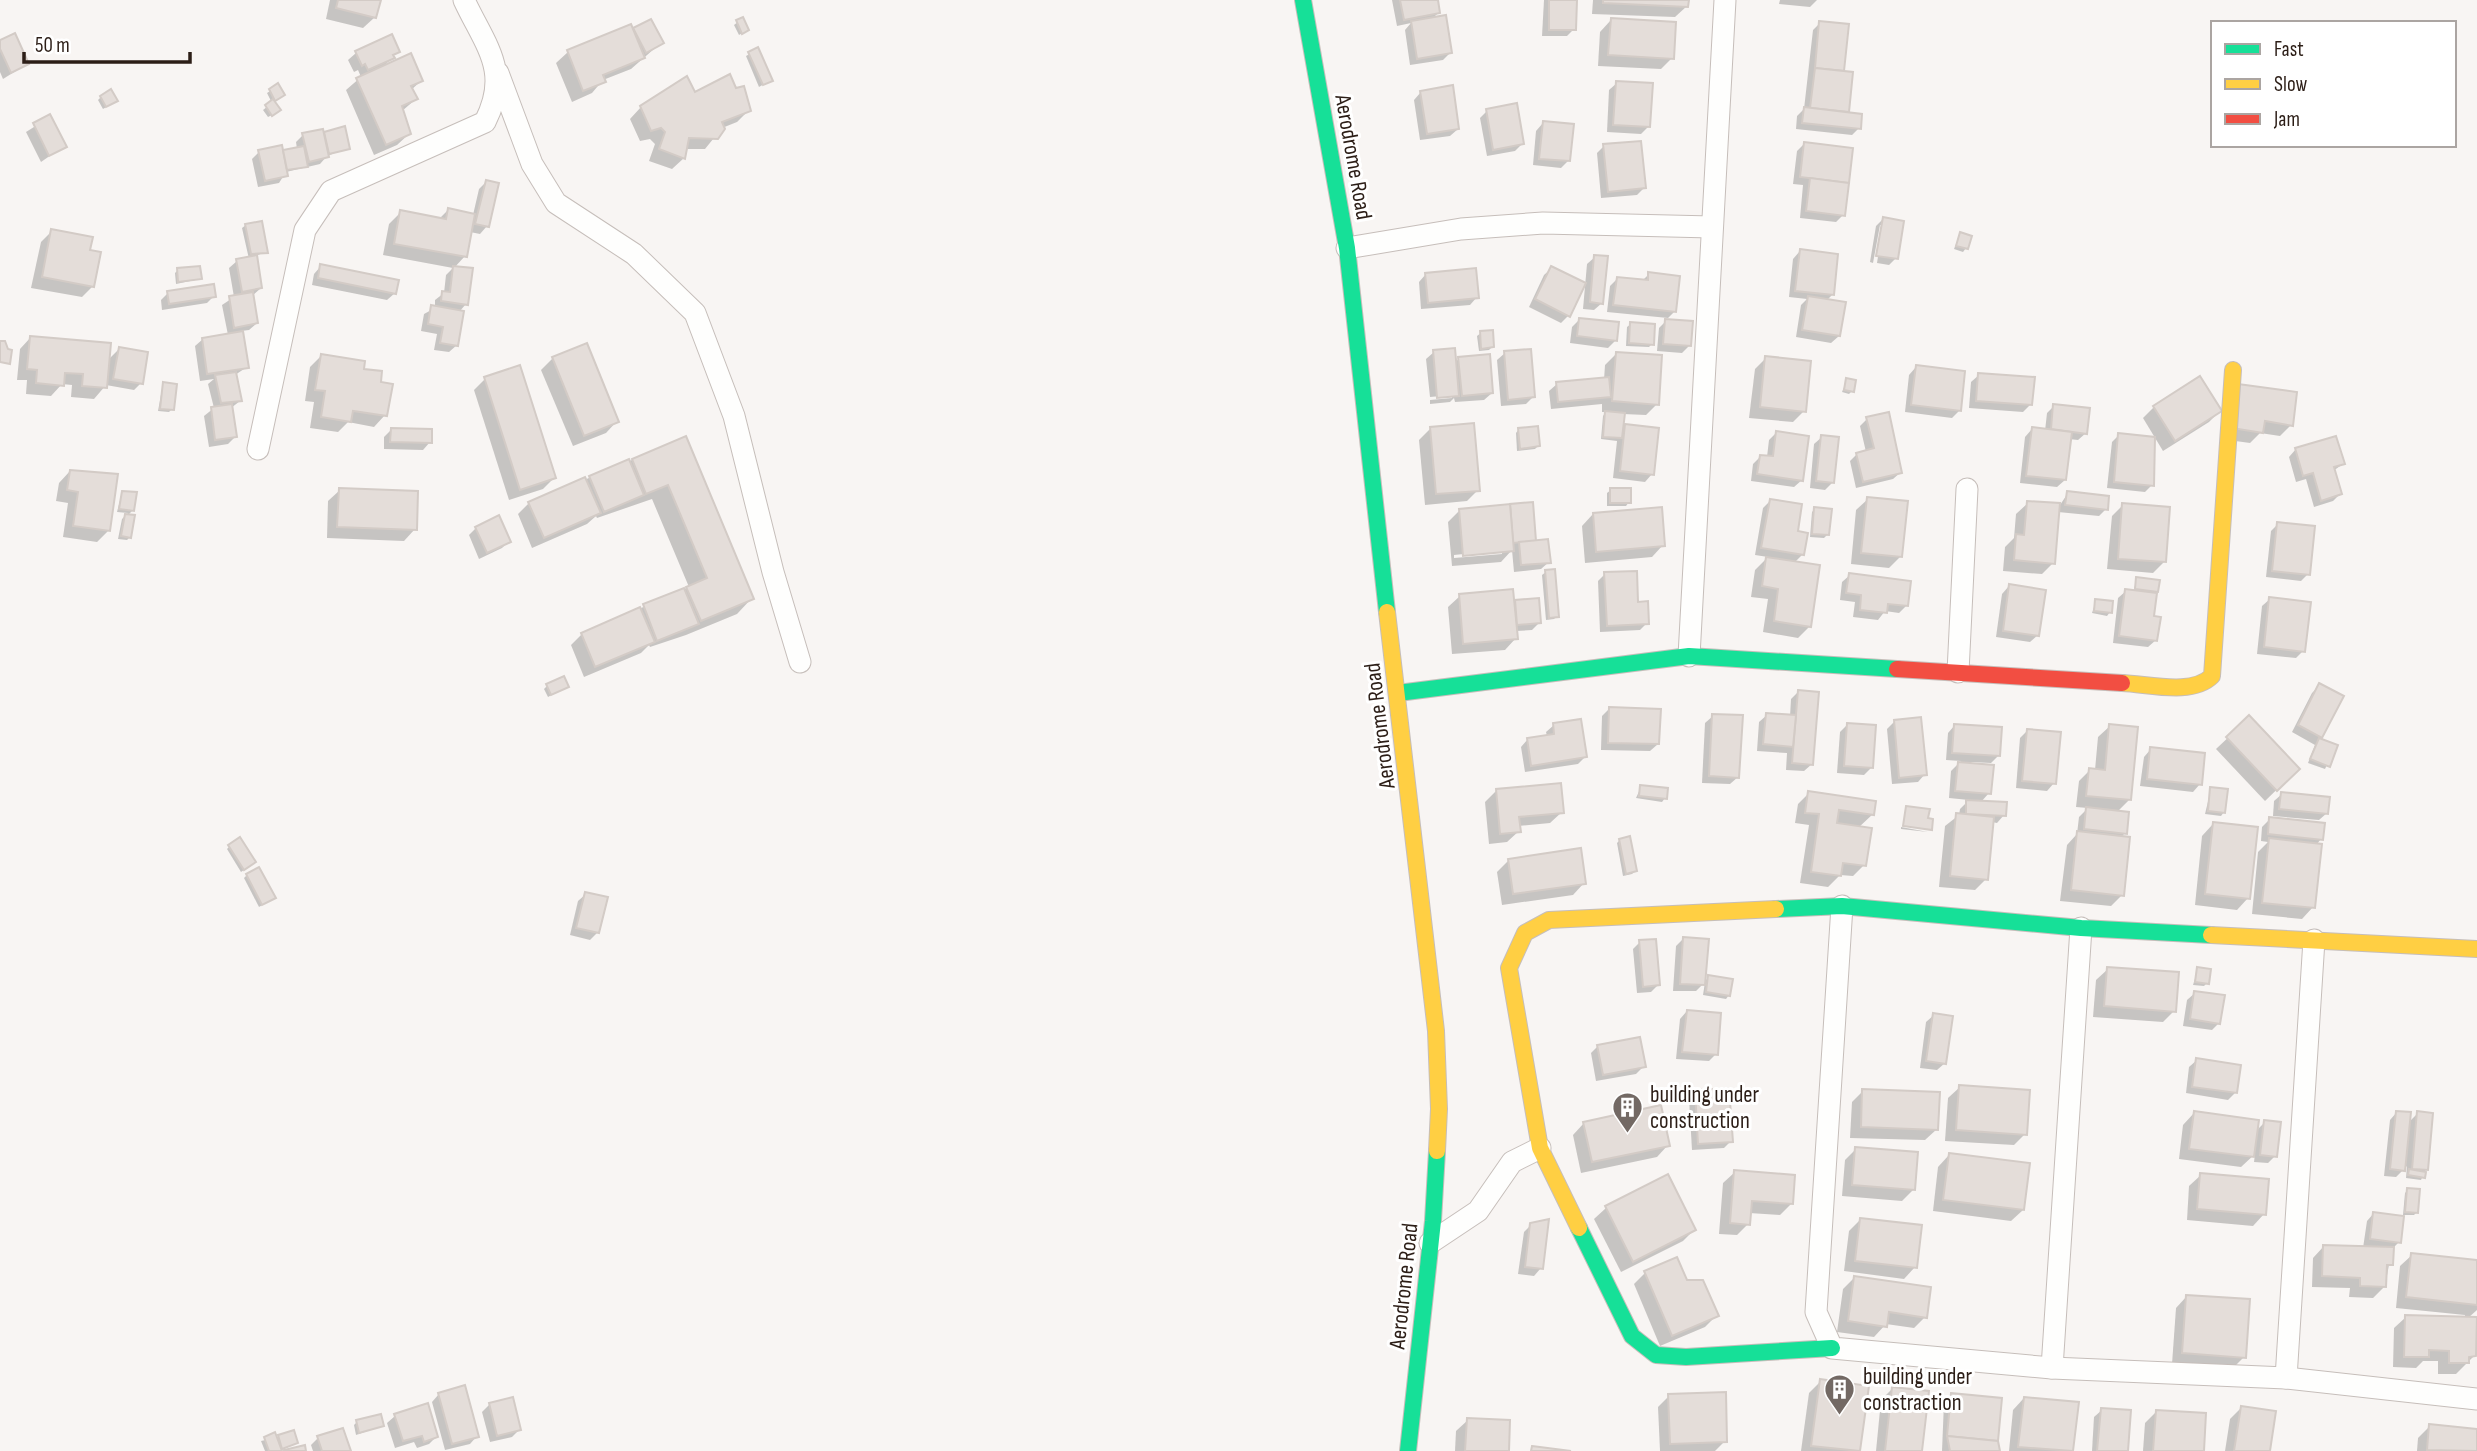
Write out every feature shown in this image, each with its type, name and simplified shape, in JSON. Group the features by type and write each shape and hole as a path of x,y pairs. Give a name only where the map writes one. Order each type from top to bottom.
{"street":[{"path":"464,0 498,73 532,164 556,203 634,254 695,313 734,416 773,572 800,662"},
{"name":"Aerodrome Road","path":"1303,0 1348,248 1375,526 1398,693 1436,1031 1439,1109 1430,1243 1408,1451"},
{"path":"1689,656 1725,0"},
{"path":"258,449 305,230 331,191 485,122 496,100 498,73"},
{"path":"1348,248 1461,229 1543,223 1712,226"},
{"path":"1398,693 1689,656 2203,685 2212,676 2233,370"},
{"path":"1958,672 1967,489"},
{"path":"1832,1348 1816,1312 1842,906"},
{"path":"2477,949 2081,928 1842,906 1549,920 1525,933 1509,968 1540,1148 1632,1336 1656,1355 1686,1357 1832,1348 2052,1368 2286,1378 2477,1399"},
{"path":"2052,1368 2081,928"},
{"path":"2286,1378 2314,940"},
{"path":"1430,1243 1478,1211 1512,1162 1540,1148"}],"building":[{"path":"338,0 381,0 376,18 336,8"},
{"path":"1400,0 1438,0 1440,13 1404,20"},
{"path":"1549,0 1577,0 1576,30 1549,30"},
{"path":"1603,0 1689,0 1688,7 1603,3"},
{"path":"1446,15 1452,53 1417,59 1411,21"},
{"path":"743,17 749,30 742,34 736,20"},
{"path":"1611,18 1676,22 1674,59 1608,55"},
{"path":"651,19 664,43 646,53 633,28"},
{"path":"1819,21 1849,24 1844,71 1815,68"},
{"path":"631,24 645,58 603,75 606,82 583,91 567,50"},
{"path":"15,33 29,64 11,73 0,49 0,40"},
{"path":"392,34 400,52 393,55 395,58 368,70 365,64 362,66 355,51"},
{"path":"758,47 773,81 763,85 748,52"},
{"path":"411,53 423,81 411,86 418,99 402,106 411,134 386,145 356,78"},
{"path":"1815,68 1853,72 1849,112 1810,108"},
{"path":"730,74 736,88 744,86 751,111 722,122 725,129 718,139 689,138 685,159 659,149 665,132 661,128 651,131 640,106 687,76 695,92"},
{"path":"1616,81 1653,83 1650,127 1613,125"},
{"path":"278,83 285,95 275,101 269,89"},
{"path":"1453,85 1459,129 1427,134 1420,91"},
{"path":"111,89 118,101 106,107 100,96"},
{"path":"273,99 281,110 272,116 265,105"},
{"path":"1517,103 1524,144 1493,150 1486,109"},
{"path":"1804,107 1862,114 1861,129 1802,123"},
{"path":"50,114 67,147 49,156 33,123"},
{"path":"1543,121 1574,124 1570,161 1539,159"},
{"path":"345,126 350,149 329,154 324,132"},
{"path":"323,129 329,157 309,162 302,133"},
{"path":"1641,141 1646,188 1608,192 1603,144"},
{"path":"1804,142 1853,148 1849,183 1800,177"},
{"path":"282,145 288,176 265,181 258,150"},
{"path":"304,146 308,167 287,170 283,150"},
{"path":"1810,178 1849,183 1845,216 1806,211"},
{"path":"486,180 499,183 489,227 475,224"},
{"path":"448,208 475,214 467,257 394,244 400,210 446,219"},
{"path":"1883,217 1904,221 1898,259 1876,256"},
{"path":"262,221 268,253 251,254 245,224"},
{"path":"51,229 93,237 90,250 101,252 94,287 42,277"},
{"path":"1960,232 1972,236 1968,249 1956,246"},
{"path":"1800,249 1838,254 1834,295 1795,291"},
{"path":"257,255 262,288 242,292 236,259"},
{"path":"1594,255 1608,256 1603,304 1590,302"},
{"path":"320,264 399,280 396,294 318,278"},
{"path":"200,266 202,279 178,282 177,268"},
{"path":"453,266 473,268 468,305 441,301 442,291 450,292"},
{"path":"1551,266 1586,283 1570,317 1535,299"},
{"path":"1476,268 1479,298 1428,303 1425,273"},
{"path":"1648,272 1680,276 1676,312 1613,305 1617,277 1648,280"},
{"path":"214,284 216,297 169,304 167,291"},
{"path":"253,292 258,323 234,328 229,296"},
{"path":"1808,296 1846,302 1840,336 1802,330"},
{"path":"431,305 464,311 458,346 440,343 443,327 428,324"},
{"path":"1579,318 1619,322 1617,341 1577,336"},
{"path":"1665,319 1693,321 1691,346 1663,344"},
{"path":"1630,322 1655,324 1654,345 1629,343"},
{"path":"1493,330 1494,347 1481,349 1480,331"},
{"path":"243,331 249,368 207,374 202,338"},
{"path":"30,336 111,343 107,388 82,386 83,374 65,373 64,386 36,383 37,370 27,369"},
{"path":"0,341 5,341 8,349 12,350 10,364 0,362"},
{"path":"587,343 619,422 584,436 552,357"},
{"path":"119,347 148,352 143,384 113,379"},
{"path":"1455,348 1459,396 1437,398 1433,350"},
{"path":"1531,349 1535,397 1508,400 1504,351"},
{"path":"1616,352 1662,355 1659,405 1612,401"},
{"path":"321,354 365,361 364,369 382,371 381,382 393,384 387,416 353,411 351,422 321,417 325,391 315,390"},
{"path":"1490,354 1493,393 1462,396 1458,357"},
{"path":"1765,356 1811,361 1806,412 1760,407"},
{"path":"520,365 556,478 520,490 484,377"},
{"path":"1916,365 1965,371 1961,411 1911,405"},
{"path":"236,372 242,401 221,403 215,375"},
{"path":"1978,373 2035,377 2032,405 1976,401"},
{"path":"2200,376 2222,411 2175,441 2153,406"},
{"path":"1609,377 1611,397 1558,402 1556,382"},
{"path":"1846,378 1856,380 1854,392 1844,390"},
{"path":"163,382 177,384 174,410 160,409"},
{"path":"2238,384 2297,392 2293,426 2265,421 2263,433 2232,428"},
{"path":"232,404 237,437 215,440 211,407"},
{"path":"2053,404 2090,408 2087,434 2051,429"},
{"path":"1605,411 1625,413 1622,438 1603,437"},
{"path":"1889,412 1902,473 1863,482 1856,453 1874,448 1866,417"},
{"path":"1474,423 1480,491 1436,494 1430,427"},
{"path":"1625,424 1659,428 1654,475 1620,471"},
{"path":"1538,426 1540,446 1520,449 1518,428"},
{"path":"2032,427 2072,432 2066,480 2026,476"},
{"path":"391,428 432,429 432,443 390,442"},
{"path":"1776,431 1809,436 1803,481 1757,474 1760,455 1773,456"},
{"path":"2118,433 2155,437 2154,486 2114,482"},
{"path":"1821,435 1839,437 1834,483 1816,481"},
{"path":"686,436 754,599 701,621 686,587 707,578 668,485 646,494 632,459"},
{"path":"2336,436 2345,464 2334,467 2342,494 2321,501 2313,473 2303,476 2295,448"},
{"path":"629,459 644,495 604,512 589,476"},
{"path":"70,470 118,474 110,531 73,526 78,492 67,490"},
{"path":"585,477 601,513 544,538 528,502"},
{"path":"339,488 418,491 417,530 337,527"},
{"path":"1610,488 1631,488 1631,503 1610,503"},
{"path":"122,491 137,492 134,511 119,509"},
{"path":"2067,491 2109,496 2108,510 2065,505"},
{"path":"1867,497 1908,501 1902,557 1861,553"},
{"path":"1770,499 1802,504 1798,531 1808,533 1804,555 1761,548"},
{"path":"2027,501 2060,503 2055,564 2014,560 2016,534 2024,535"},
{"path":"1533,502 1536,541 1513,543 1510,504"},
{"path":"2122,503 2170,507 2166,562 2118,559"},
{"path":"1510,504 1514,551 1463,556 1459,509"},
{"path":"1662,507 1665,546 1596,552 1593,513"},
{"path":"1814,507 1832,509 1829,535 1812,534"},
{"path":"125,514 135,515 131,538 121,536"},
{"path":"499,515 511,542 487,553 475,527"},
{"path":"2277,522 2315,526 2310,575 2272,571"},
{"path":"1548,539 1551,563 1521,565 1519,542"},
{"path":"1766,557 1820,565 1811,627 1774,621 1778,589 1762,586"},
{"path":"1555,569 1559,617 1549,618 1545,570"},
{"path":"1637,571 1638,602 1648,601 1649,624 1607,626 1604,572"},
{"path":"1849,573 1911,581 1908,606 1888,604 1887,613 1860,610 1861,595 1846,593"},
{"path":"2136,577 2160,580 2158,592 2135,589"},
{"path":"2009,584 2046,590 2039,636 2003,631"},
{"path":"684,588 699,624 657,641 643,604"},
{"path":"1513,589 1518,639 1463,644 1459,594"},
{"path":"2125,589 2157,593 2154,616 2161,617 2157,641 2119,636"},
{"path":"2269,597 2311,602 2305,652 2264,647"},
{"path":"1539,598 1541,623 1517,625 1515,600"},
{"path":"2095,599 2113,601 2112,613 2094,611"},
{"path":"640,607 655,642 595,667 581,633"},
{"path":"564,676 569,687 551,695 546,684"},
{"path":"2319,683 2344,696 2322,738 2298,725"},
{"path":"1798,690 1819,692 1813,765 1792,763"},
{"path":"1609,707 1661,709 1659,744 1608,743"},
{"path":"1766,713 1796,715 1793,747 1763,744"},
{"path":"1712,714 1743,715 1739,778 1709,776"},
{"path":"2249,715 2300,769 2277,791 2226,737"},
{"path":"1921,717 1927,775 1899,778 1894,720"},
{"path":"1581,719 1587,757 1531,766 1527,738 1554,734 1553,723"},
{"path":"1847,723 1876,725 1873,768 1844,766"},
{"path":"1954,724 2002,727 2000,756 1952,753"},
{"path":"2109,724 2138,727 2131,800 2086,796 2089,768 2105,770"},
{"path":"2027,729 2061,732 2056,784 2022,781"},
{"path":"2319,738 2338,745 2330,767 2310,759"},
{"path":"2150,747 2205,753 2202,785 2147,779"},
{"path":"1958,762 1994,765 1991,794 1955,791"},
{"path":"1561,783 1564,813 1519,817 1521,832 1500,834 1496,789"},
{"path":"1640,785 1668,788 1667,799 1639,796"},
{"path":"2210,787 2228,789 2225,813 2208,811"},
{"path":"1808,791 1876,801 1874,815 1839,810 1837,823 1872,828 1866,866 1843,863 1841,876 1811,872 1819,814 1805,813"},
{"path":"2281,792 2330,797 2328,814 2279,809"},
{"path":"1966,800 2007,802 2006,816 1966,814"},
{"path":"1906,806 1930,809 1928,818 1933,819 1932,830 1903,826"},
{"path":"2086,807 2129,812 2127,834 2084,829"},
{"path":"1956,813 1994,817 1988,880 1950,876"},
{"path":"2269,817 2325,823 2323,840 2268,834"},
{"path":"2213,822 2258,827 2250,899 2205,894"},
{"path":"2077,831 2130,837 2124,896 2071,890"},
{"path":"1630,836 1637,871 1626,874 1619,839"},
{"path":"240,837 256,862 244,870 228,845"},
{"path":"2269,838 2322,844 2315,908 2262,903"},
{"path":"1581,848 1586,884 1513,894 1508,859"},
{"path":"259,867 276,898 262,905 246,874"},
{"path":"585,892 608,897 599,933 576,928"},
{"path":"1683,937 1709,939 1705,985 1680,984"},
{"path":"1656,939 1660,985 1643,987 1639,940"},
{"path":"2107,967 2179,972 2176,1012 2104,1006"},
{"path":"2197,967 2211,969 2209,984 2195,982"},
{"path":"1708,975 1733,979 1730,996 1706,992"},
{"path":"2194,991 2225,995 2220,1024 2190,1019"},
{"path":"1687,1010 1721,1013 1718,1055 1682,1052"},
{"path":"1933,1013 1953,1016 1946,1064 1926,1061"},
{"path":"1640,1037 1646,1067 1603,1075 1597,1045"},
{"path":"2196,1058 2241,1065 2237,1093 2192,1087"},
{"path":"1959,1085 2030,1090 2027,1135 1956,1130"},
{"path":"1729,1088 1733,1142 1698,1144 1695,1090"},
{"path":"1862,1089 1940,1092 1938,1130 1861,1127"},
{"name":"building under construction","path":"1661,1105 1670,1146 1592,1162 1583,1122"},
{"path":"2194,1111 2259,1120 2254,1157 2189,1149"},
{"path":"2396,1111 2411,1112 2405,1171 2390,1169"},
{"path":"2417,1111 2433,1113 2428,1170 2412,1169"},
{"path":"2264,1120 2281,1122 2277,1157 2260,1155"},
{"path":"1855,1147 1918,1152 1915,1190 1852,1185"},
{"path":"1949,1153 2030,1163 2024,1210 1943,1200"},
{"path":"2409,1169 2426,1172 2425,1178 2408,1175"},
{"path":"1734,1170 1795,1175 1793,1204 1752,1201 1750,1225 1730,1223"},
{"path":"2200,1173 2269,1179 2266,1215 2197,1209"},
{"path":"1668,1174 1696,1230 1633,1262 1605,1206"},
{"path":"2407,1188 2420,1189 2418,1213 2405,1212"},
{"path":"2373,1212 2404,1216 2401,1243 2370,1239"},
{"path":"1860,1218 1922,1225 1917,1268 1855,1261"},
{"path":"1549,1219 1543,1269 1525,1267 1530,1223"},
{"path":"2323,1245 2394,1247 2393,1265 2387,1265 2386,1287 2360,1286 2360,1278 2322,1276"},
{"path":"2411,1253 2477,1260 2477,1305 2406,1297"},
{"path":"1677,1257 1687,1280 1703,1280 1719,1316 1672,1336 1644,1271"},
{"path":"1854,1276 1931,1287 1927,1318 1889,1312 1887,1327 1848,1321"},
{"path":"2186,1295 2250,1299 2246,1358 2182,1353"},
{"path":"2405,1315 2477,1317 2476,1356 2469,1357 2469,1363 2449,1363 2449,1351 2429,1350 2429,1357 2404,1357"},
{"name":"building under constraction","path":"1820,1379 1869,1386 1860,1451 1811,1446"},
{"path":"465,1385 479,1437 452,1444 438,1393"},
{"path":"1892,1387 1929,1391 1922,1451 1885,1451"},
{"path":"1726,1392 1727,1442 1670,1444 1668,1394"},
{"path":"1951,1393 2002,1398 1998,1441 1947,1436"},
{"path":"513,1397 521,1430 497,1436 489,1403"},
{"path":"2024,1397 2079,1402 2073,1451 2018,1447"},
{"path":"428,1403 438,1437 424,1442 422,1436 403,1441 394,1414"},
{"path":"2241,1406 2276,1411 2270,1451 2234,1451"},
{"path":"2101,1408 2131,1410 2128,1451 2097,1451"},
{"path":"2156,1410 2206,1413 2204,1451 2153,1451"},
{"path":"381,1414 384,1426 359,1433 356,1420"},
{"path":"1467,1418 1510,1420 1509,1451 1465,1451"},
{"path":"2429,1424 2477,1429 2477,1451 2427,1450"},
{"path":"343,1428 351,1451 322,1451 317,1436"},
{"path":"294,1430 298,1443 282,1449 278,1435"},
{"path":"275,1432 282,1451 269,1451 264,1437"},
{"path":"1947,1436 1998,1441 2000,1451 1950,1451"},
{"path":"305,1445 306,1451 284,1451 284,1450"},
{"path":"1532,1446 1571,1451 1531,1451"}],"traffic: fast":[{"path":"1303,0 1347,248 1387,612"},
{"path":"1398,693 1689,656 1897,669"},
{"path":"1776,909 1842,906 2081,928 2211,935"},
{"path":"1408,1451 1433,1221 1437,1151"},
{"path":"1579,1228 1632,1336 1656,1355 1686,1357 1832,1348"}],"traffic: slow":[{"path":"2122,683 2182,687 2193,686 2212,676 2233,370"},
{"path":"1387,612 1436,1031 1439,1109 1437,1151"},
{"path":"1579,1228 1540,1148 1509,968 1525,933 1549,920 1776,909"},
{"path":"2211,935 2477,949"}],"traffic: jam":[{"path":"1897,669 2122,683"}],"place":[{"name":"building under construction","path":"1627,1134"},
{"name":"building under constraction","path":"1840,1416"}]}
